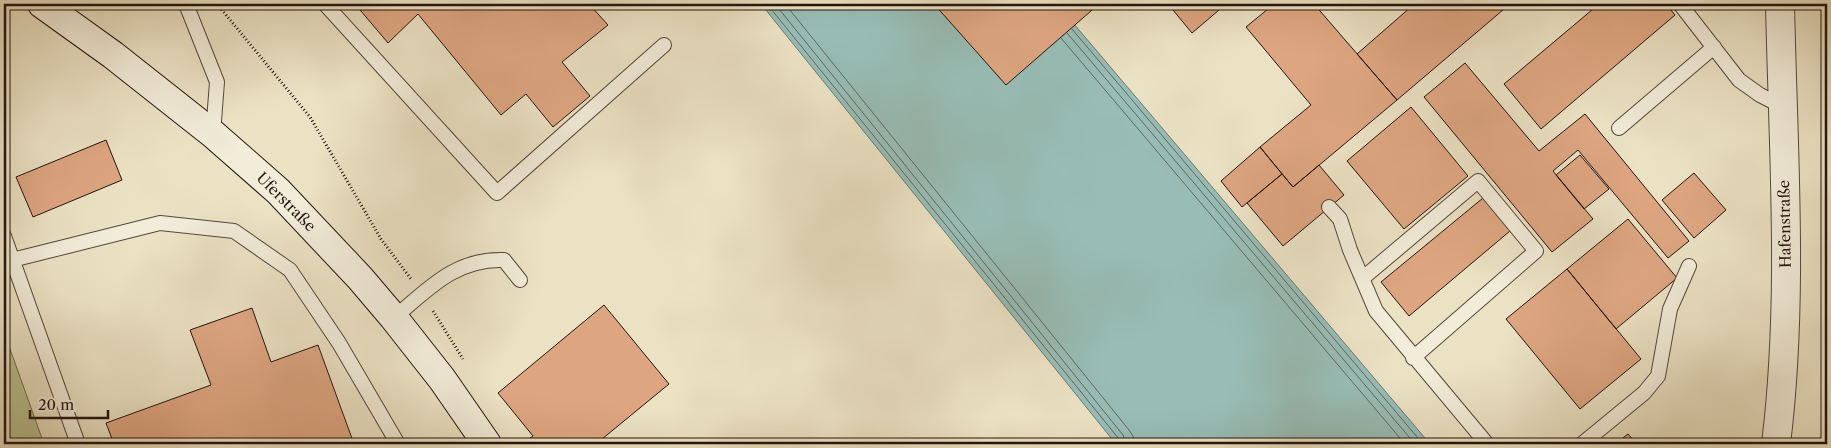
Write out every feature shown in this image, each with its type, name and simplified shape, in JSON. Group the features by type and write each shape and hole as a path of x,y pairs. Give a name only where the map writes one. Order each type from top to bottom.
{"main road":[{"name":"Uferstraße","path":"42,4 113,55 213,134 278,191 360,278 394,318 442,379 487,444"},
{"name":"Hafenstraße","path":"1776,444 1783,392 1787,280 1780,4"}],"lane":[{"path":"186,4 217,82 213,134"},
{"path":"325,4 497,193 664,45"},
{"path":"1686,6 1739,80 1760,95 1782,106"},
{"path":"1619,128 1714,47"},
{"path":"1363,278 1478,181 1536,251 1414,358"},
{"path":"1329,207 1340,219 1350,250 1376,311 1487,444"},
{"path":"12,260 160,223 234,232 290,270 339,343 398,444"},
{"path":"4,236 78,444"},
{"path":"394,318 440,278 468,264 504,260 520,280"},
{"path":"1582,444 1644,393 1658,376 1670,309 1689,266"}],"path":[{"path":"218,4 310,117 381,239 423,293 464,360"}],"green space":[{"path":"5,335 44,444 4,444"}],"water":[{"path":"761,4 1057,4 1430,444 1116,444"}],"building":[{"path":"355,4 589,4 608,25 562,62 590,96 553,127 526,94 501,115 418,14 388,43"},
{"path":"934,4 1099,4 1006,85"},
{"path":"1168,4 1226,4 1192,33"},
{"path":"1274,4 1314,4 1397,100 1293,187 1260,147 1311,105 1246,27"},
{"path":"1329,4 1362,4 1346,7"},
{"path":"1410,4 1510,4 1397,100 1357,54 1412,6"},
{"path":"1599,4 1666,4 1675,15 1541,129 1504,84"},
{"path":"1465,63 1539,151 1585,114 1689,241 1668,258 1578,150 1553,171 1593,219 1552,252 1424,97"},
{"path":"1411,107 1468,176 1404,229 1347,161"},
{"path":"106,140 122,180 33,217 16,177"},
{"path":"1260,147 1282,174 1242,207 1221,181"},
{"path":"1580,155 1609,189 1584,209 1556,175"},
{"path":"1319,165 1344,195 1283,246 1247,203 1282,174 1293,187"},
{"path":"1694,173 1726,210 1694,238 1662,200"},
{"path":"1483,198 1510,231 1409,316 1381,282"},
{"path":"1628,219 1677,278 1616,329 1567,269"},
{"path":"1567,269 1641,359 1580,409 1506,319"},
{"path":"604,305 669,384 596,444 522,444 533,436 498,393"},
{"path":"252,308 271,362 318,345 354,444 114,444 106,423 211,385 190,330"},
{"path":"1628,434 1637,444 1615,444"}]}
